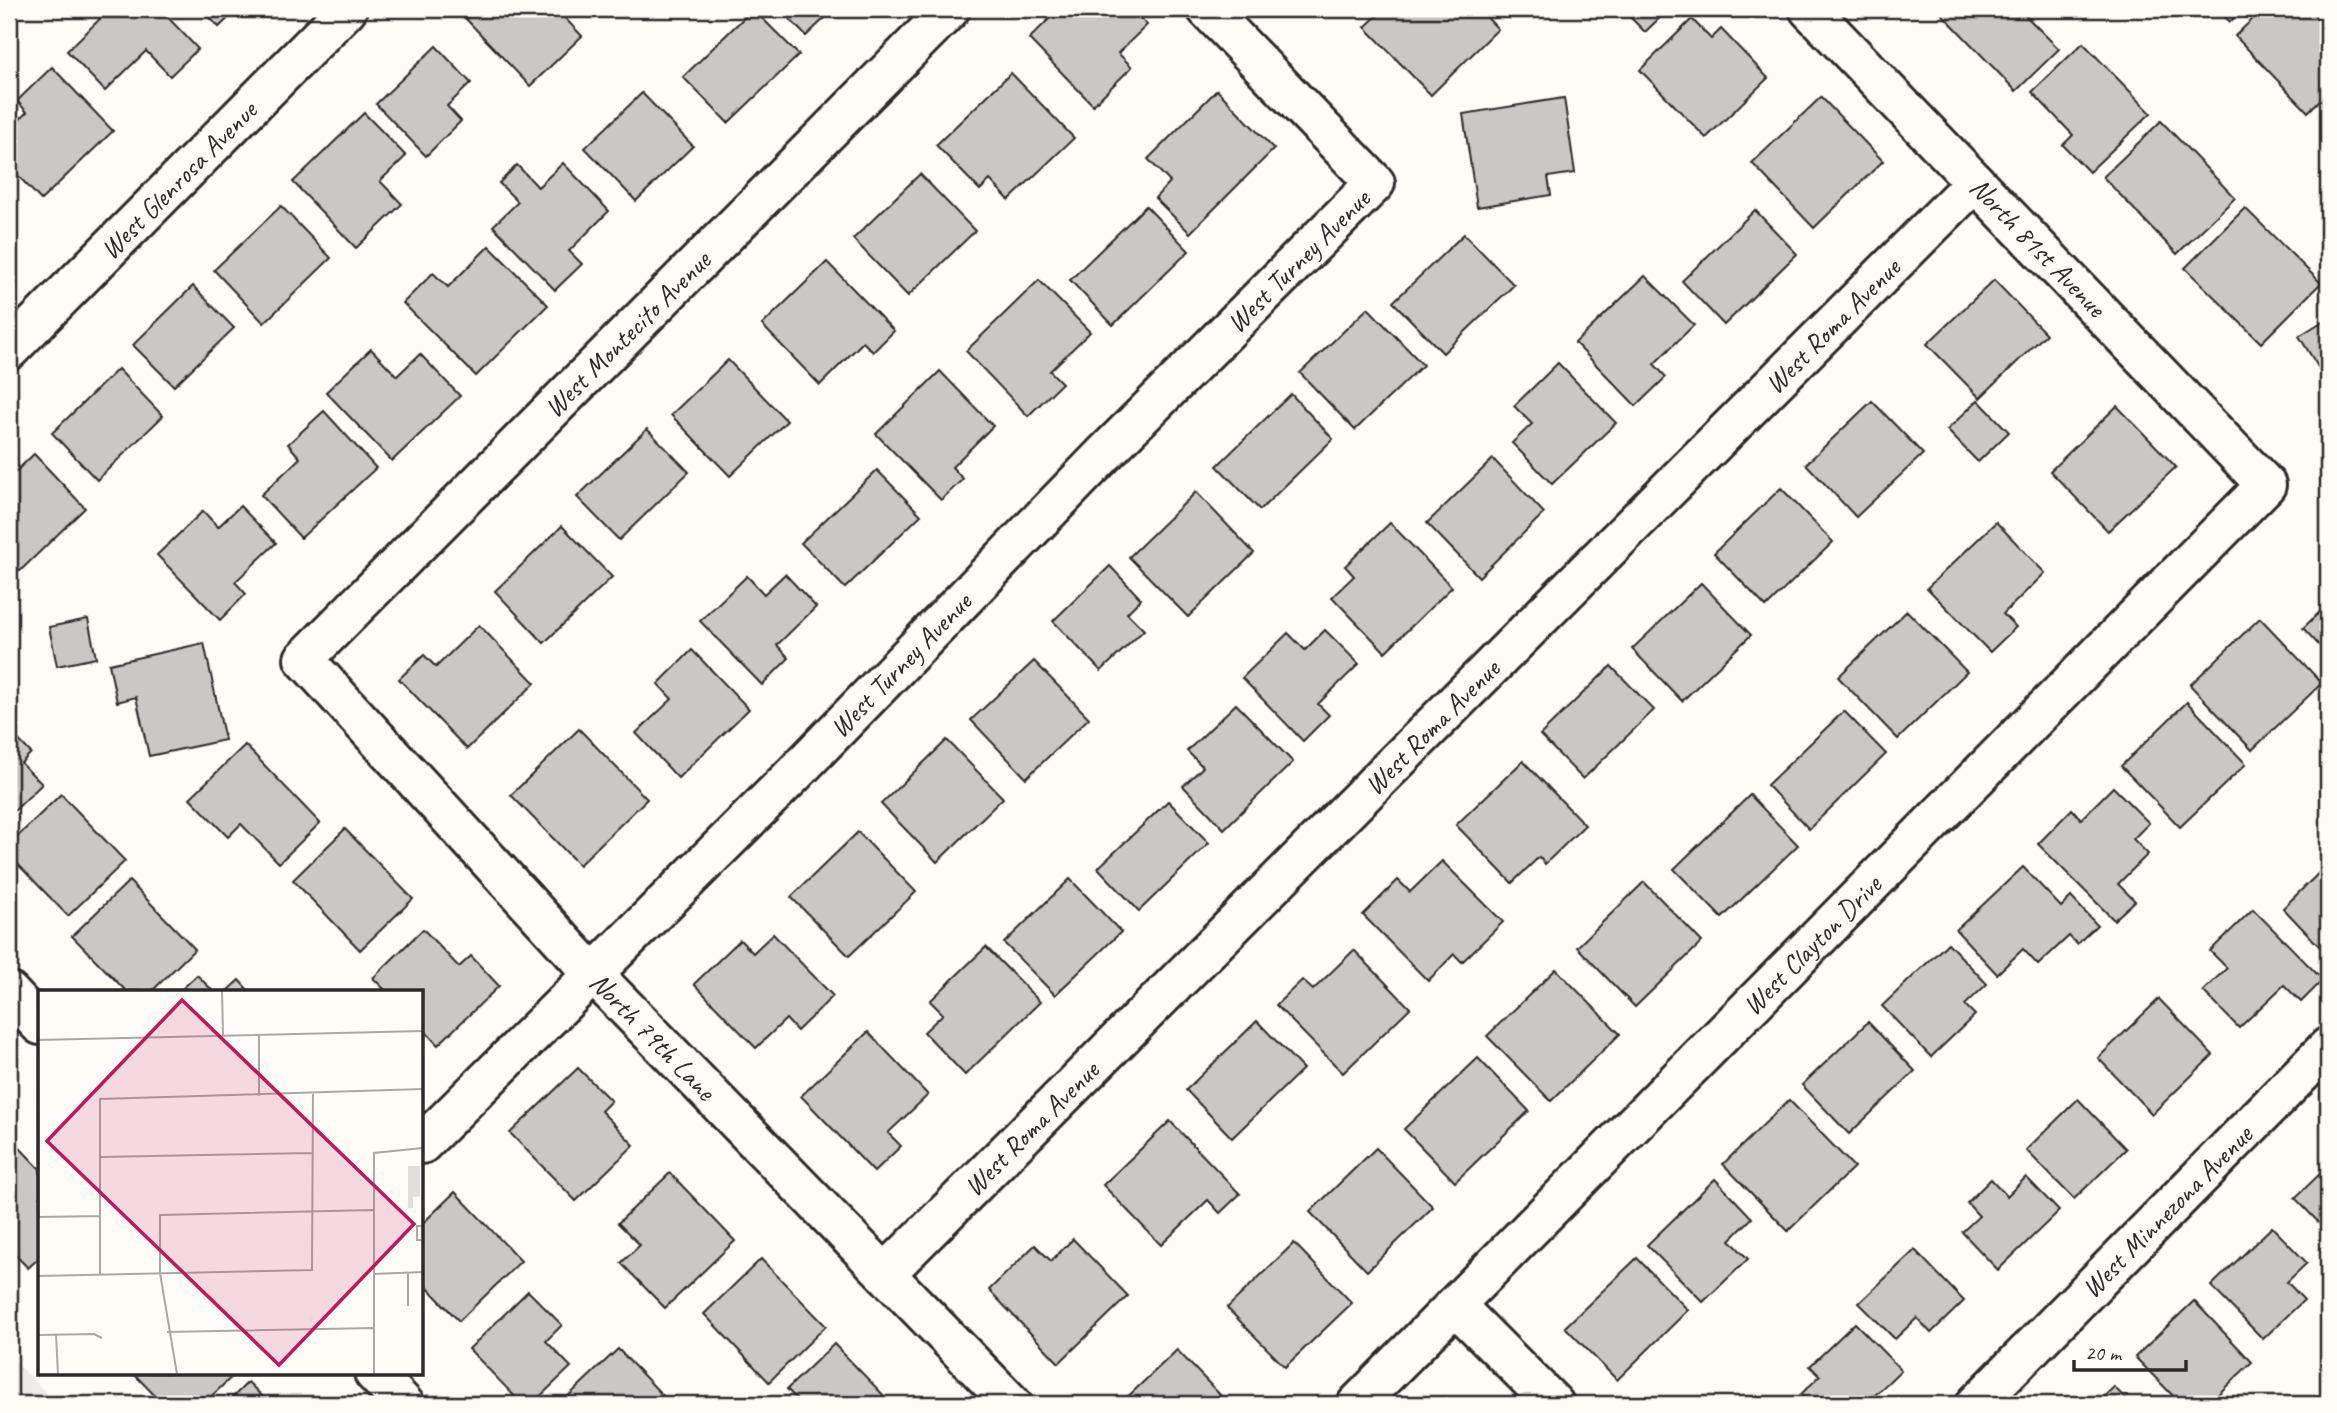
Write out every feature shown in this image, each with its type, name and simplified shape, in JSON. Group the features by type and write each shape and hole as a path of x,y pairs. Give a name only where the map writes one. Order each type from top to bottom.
{"street":[{"name":"West Glenrosa Avenue","path":"9,350 347,9"},
{"name":"West Montecito Avenue","path":"303,659 950,9"},
{"name":"West Turney Avenue","path":"424,1142 794,774 1104,454 1375,183 1207,9"},
{"name":"North 81st Avenue","path":"1809,9 2266,485"},
{"name":"West Roma Avenue","path":"886,1273 1975,182"},
{"name":"West Clayton Drive","path":"1357,1404 2266,485"},
{"name":"North 79th Lane","path":"303,659 593,974 1012,1404"},
{"path":"9,992 38,1023"},
{"name":"West Minnezona Avenue","path":"1976,1404 2328,1047"},
{"path":"1455,1305 1554,1404"},
{"path":"375,1374 404,1404"}],"shaded area":[{"path":"9,1355 57,1404 9,1404"}],"building":[{"path":"110,9 160,9 198,49 170,76 146,51 105,91 67,51"},
{"path":"201,9 238,9 219,27"},
{"path":"477,9 566,9 561,14 582,36 530,86 466,19"},
{"path":"753,9 799,55 728,123 683,77"},
{"path":"780,9 829,9 831,12 806,36"},
{"path":"1059,9 1131,9 1147,25 1118,53 1132,67 1093,105 1029,39"},
{"path":"1384,9 1479,9 1498,29 1431,95 1365,27"},
{"path":"1622,9 1669,9 1645,32"},
{"path":"1948,9 2019,9 2059,49 2016,91 1942,14"},
{"path":"2216,9 2244,9 2230,22"},
{"path":"2263,9 2309,9 2328,29 2328,92 2308,112 2235,36"},
{"path":"1692,19 1711,39 1721,29 1768,78 1706,138 1640,70"},
{"path":"2083,43 2151,113 2089,172 2063,145 2073,135 2032,92"},
{"path":"436,46 471,83 447,106 461,121 426,156 376,104"},
{"path":"52,67 113,131 41,200 9,166 9,130 27,112 17,101"},
{"path":"1011,73 1074,138 1009,200 990,180 980,190 936,145"},
{"path":"1217,90 1274,149 1190,233 1155,198 1170,182 1148,159"},
{"path":"642,93 693,146 636,201 585,148"},
{"path":"1821,97 1883,161 1814,228 1752,163"},
{"path":"1564,98 1575,173 1548,177 1551,195 1477,207 1463,114"},
{"path":"364,113 406,156 380,181 402,204 356,248 293,182"},
{"path":"2161,121 2235,198 2177,254 2103,177"},
{"path":"563,163 609,211 569,251 582,264 555,290 493,226 518,202 499,183 517,165 538,187"},
{"path":"920,174 975,231 908,296 853,239"},
{"path":"281,206 331,258 264,323 214,270"},
{"path":"1146,206 1189,251 1113,325 1070,280"},
{"path":"2245,208 2321,283 2261,343 2185,268"},
{"path":"1755,210 1797,254 1724,325 1682,281"},
{"path":"1464,234 1514,285 1443,353 1393,302"},
{"path":"489,246 548,305 476,376 403,303 433,273 448,287"},
{"path":"827,262 894,331 873,352 863,342 820,385 762,325"},
{"path":"1645,276 1694,325 1654,364 1666,377 1636,406 1575,343"},
{"path":"1039,280 1090,332 1050,371 1062,383 1028,416 966,351"},
{"path":"1994,280 2046,334 1980,398 1927,344"},
{"path":"193,286 234,328 174,386 133,345"},
{"path":"1368,308 1423,365 1355,430 1300,373"},
{"path":"2328,318 2328,383 2299,336"},
{"path":"371,349 397,376 420,354 460,396 392,461 326,392"},
{"path":"728,360 787,421 730,476 671,415"},
{"path":"1558,363 1616,423 1552,484 1512,443 1532,424 1514,406"},
{"path":"118,369 163,416 97,480 52,433"},
{"path":"940,371 993,426 952,467 963,479 941,500 876,434"},
{"path":"1291,394 1333,439 1260,510 1217,466"},
{"path":"1978,400 2009,432 1978,462 1947,430"},
{"path":"1872,401 1923,454 1856,517 1806,464"},
{"path":"2117,406 2176,467 2108,531 2050,471"},
{"path":"324,411 376,468 301,538 261,495 300,458 288,444"},
{"path":"647,429 689,472 619,540 577,497"},
{"path":"34,454 85,508 20,571 9,559 9,478"},
{"path":"1493,459 1544,513 1479,577 1427,523"},
{"path":"877,470 921,515 845,588 801,543"},
{"path":"1781,488 1833,542 1766,607 1714,553"},
{"path":"1196,492 1254,553 1188,617 1129,557"},
{"path":"240,506 276,543 235,582 246,594 220,620 157,555 203,511 218,527"},
{"path":"1996,522 2045,573 2003,614 2016,627 1990,652 1927,588"},
{"path":"1390,523 1452,587 1385,652 1332,597 1354,576 1345,566"},
{"path":"562,526 612,577 544,643 495,591"},
{"path":"1110,566 1141,599 1127,613 1144,630 1101,671 1053,621"},
{"path":"785,574 816,607 777,645 789,658 762,685 700,621 747,576 764,594"},
{"path":"1701,583 1751,635 1682,701 1632,649"},
{"path":"2328,604 2328,655 2303,628"},
{"path":"1907,611 1967,672 1898,739 1838,677"},
{"path":"2260,618 2322,683 2252,750 2190,685"},
{"path":"88,619 96,658 57,666 49,627"},
{"path":"479,625 535,683 467,749 399,679 424,655 436,667"},
{"path":"1325,630 1359,664 1318,704 1329,715 1303,741 1242,678 1288,633 1305,650"},
{"path":"204,643 225,740 149,756 136,697 117,702 109,664"},
{"path":"692,650 749,709 678,778 636,733 672,699 658,684"},
{"path":"1034,661 1089,718 1026,778 971,720"},
{"path":"1611,666 1654,710 1583,779 1540,735"},
{"path":"2187,702 2246,764 2180,827 2121,766"},
{"path":"1236,704 1293,762 1224,829 1183,786 1203,767 1187,751"},
{"path":"1844,711 1886,754 1809,829 1767,785"},
{"path":"579,729 647,799 579,865 511,795"},
{"path":"9,730 31,753 21,763 42,784 9,816"},
{"path":"947,740 1003,798 937,862 881,804"},
{"path":"245,745 320,823 279,863 241,824 228,837 190,798"},
{"path":"1523,761 1585,825 1545,864 1539,857 1512,883 1456,825"},
{"path":"2113,787 2149,823 2133,839 2148,854 2118,884 2135,901 2114,920 2038,844 2072,809 2081,819"},
{"path":"61,794 125,861 68,916 9,855 9,845"},
{"path":"1750,795 1798,845 1722,918 1674,869"},
{"path":"1168,801 1209,843 1139,911 1098,868"},
{"path":"345,829 413,899 360,950 293,880"},
{"path":"858,832 916,892 849,956 791,897"},
{"path":"1442,861 1503,922 1462,962 1454,954 1428,981 1363,915 1398,880 1410,892"},
{"path":"2328,864 2328,939 2320,947 2283,908"},
{"path":"2023,867 2061,907 2071,897 2097,925 2077,944 2069,936 2038,965 2023,949 1997,974 1956,930"},
{"path":"1070,879 1121,932 1055,995 1004,943"},
{"path":"129,881 195,949 153,990 125,990 72,936"},
{"path":"1644,882 1702,942 1635,1007 1577,947"},
{"path":"2253,909 2323,980 2301,1002 2284,985 2239,1028 2203,991 2227,968 2210,951"},
{"path":"423,929 459,967 471,956 499,986 438,1045 424,1030 424,990 385,990 373,978"},
{"path":"773,934 833,996 797,1031 786,1019 756,1048 694,984 740,940 753,953"},
{"path":"1948,943 1987,984 1965,1005 1975,1015 1931,1057 1882,1006"},
{"path":"986,947 1040,1002 965,1075 924,1032 943,1014 930,1001"},
{"path":"1354,950 1410,1008 1343,1073 1276,1005 1302,980 1313,990"},
{"path":"1556,969 1620,1034 1551,1101 1487,1036"},
{"path":"197,975 212,990 181,990"},
{"path":"239,980 248,990 228,990"},
{"path":"2159,999 2213,1055 2152,1114 2098,1058"},
{"path":"1257,1021 1303,1069 1232,1138 1186,1090"},
{"path":"1868,1022 1915,1071 1849,1134 1802,1085"},
{"path":"868,1032 928,1095 888,1133 901,1146 874,1172 801,1096"},
{"path":"1478,1058 1529,1111 1455,1182 1404,1129"},
{"path":"578,1068 611,1101 601,1111 634,1145 576,1201 510,1133"},
{"path":"2078,1099 2126,1149 2074,1199 2026,1150"},
{"path":"1789,1100 1854,1167 1788,1231 1723,1164"},
{"path":"1170,1121 1240,1194 1220,1213 1208,1200 1161,1245 1103,1185"},
{"path":"19,1147 38,1167 38,1259 28,1268 9,1248 9,1157"},
{"path":"1376,1148 1433,1207 1367,1271 1310,1212"},
{"path":"2328,1166 2328,1232 2295,1198"},
{"path":"670,1173 735,1241 665,1308 621,1263 640,1245 618,1223"},
{"path":"2026,1177 2059,1211 1998,1270 1962,1232 1979,1216 1967,1203 1991,1179 2007,1196"},
{"path":"1715,1179 1752,1218 1730,1240 1748,1259 1703,1302 1647,1245"},
{"path":"455,1192 521,1261 459,1321 424,1284 424,1222"},
{"path":"2272,1227 2307,1263 2287,1282 2304,1300 2263,1339 2211,1286"},
{"path":"1073,1239 1128,1296 1059,1363 989,1290 1035,1245 1051,1261"},
{"path":"1294,1243 1352,1303 1285,1367 1227,1308"},
{"path":"1915,1250 1964,1301 1931,1333 1917,1318 1895,1339 1859,1303"},
{"path":"1637,1258 1688,1310 1617,1380 1565,1327"},
{"path":"761,1259 826,1326 769,1382 704,1314"},
{"path":"528,1291 562,1325 546,1341 571,1367 532,1404 522,1404 469,1349"},
{"path":"2194,1301 2252,1362 2208,1404 2181,1404 2135,1357"},
{"path":"1855,1323 1901,1370 1866,1404 1810,1404 1801,1394 1820,1376 1810,1366"},
{"path":"834,1344 892,1404 801,1404 787,1389"},
{"path":"618,1349 671,1404 560,1404"},
{"path":"1177,1350 1226,1401 1223,1404 1120,1404"},
{"path":"134,1374 235,1374 203,1404 163,1404"},
{"path":"248,1382 270,1404 226,1404"},
{"path":"2114,1387 2131,1404 2096,1404"}]}
